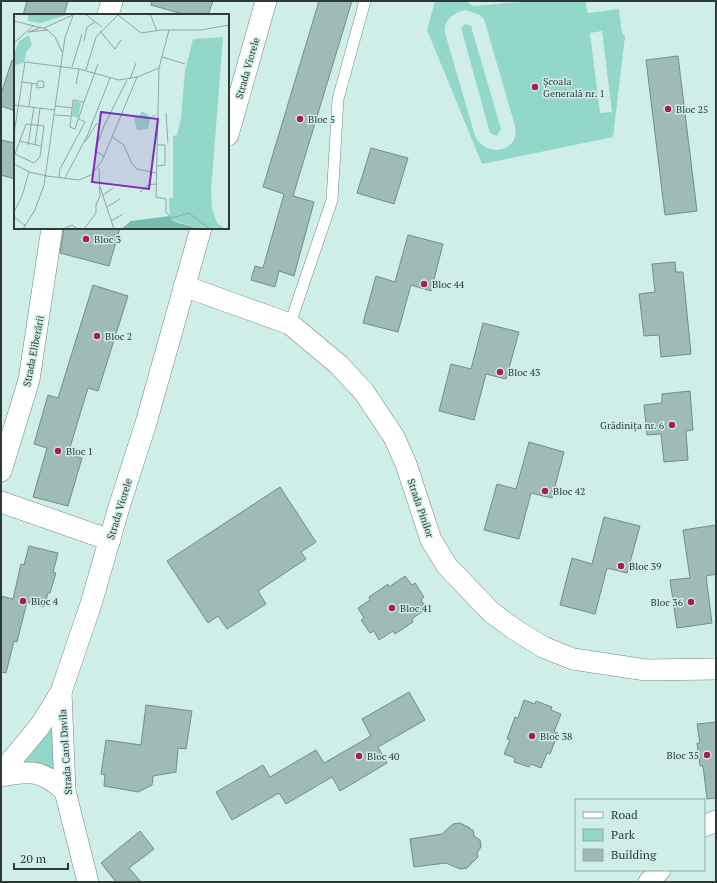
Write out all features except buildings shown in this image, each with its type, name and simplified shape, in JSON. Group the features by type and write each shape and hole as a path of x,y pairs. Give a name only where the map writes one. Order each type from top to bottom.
{"street":[{"path":"108,14 112,1"},
{"name":"Strada Viorele","path":"229,131 266,1"},
{"name":"Strada Eliberării","path":"1,471 29,380 52,229"},
{"name":"Strada Viorele","path":"1,774 40,726 61,692 91,604 146,423 201,229"},
{"name":"Strada Pinilor","path":"184,286 290,324 338,365 368,398 394,437 406,464 431,540 447,566 491,612 543,647 572,660 646,670 716,669"},
{"path":"1,502 110,540"},
{"name":"Strada Carol Davila","path":"61,692 65,791 84,861 88,882"},
{"path":"1,774 18,772 40,773 52,778 65,791"},
{"path":"705,826 716,821"},
{"path":"84,861 92,882"},
{"path":"649,882 659,871"}],"lane":[{"path":"290,324 332,200 338,99 365,1"}],"green space":[{"name":"Școala Generală nr. 1","path":"435,1 466,1 473,6 532,1 585,1 588,13 619,9 622,33 625,36 613,137 482,164 427,30","holes":["466,10 480,15 484,19 515,126 513,142 508,147 501,149 494,150 487,148 480,143 475,136 445,33 446,24 450,17","602,31 612,112 600,113 590,33"]},
{"path":"465,24 471,26 501,129 497,136 490,133 461,28"},
{"path":"54,722 57,773 23,764"}],"place":[{"name":"Școala Generală nr. 1","path":"535,87"},
{"name":"Bloc 25","path":"668,109"},
{"name":"Bloc 5","path":"300,119"},
{"name":"Bloc 3","path":"86,239"},
{"name":"Bloc 44","path":"424,284"},
{"name":"Bloc 2","path":"97,336"},
{"name":"Bloc 43","path":"500,372"},
{"name":"Grădinița nr. 6","path":"672,425"},
{"name":"Bloc 1","path":"58,451"},
{"name":"Bloc 42","path":"545,491"},
{"name":"Bloc 39","path":"621,566"},
{"name":"Bloc 4","path":"23,601"},
{"name":"Bloc 36","path":"691,602"},
{"name":"Bloc 41","path":"392,608"},
{"name":"Bloc 38","path":"532,736"},
{"name":"Bloc 35","path":"707,755"},
{"name":"Bloc 40","path":"359,756"}]}
